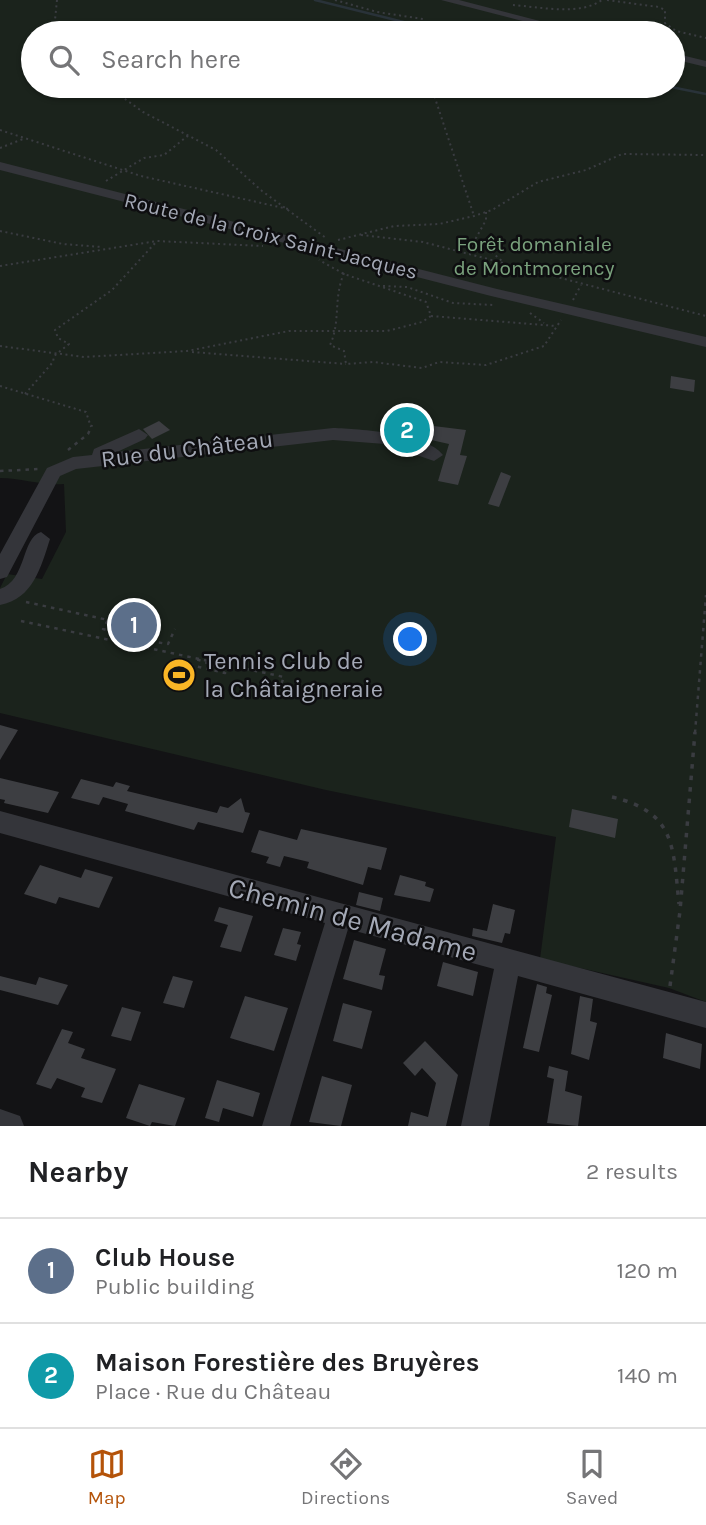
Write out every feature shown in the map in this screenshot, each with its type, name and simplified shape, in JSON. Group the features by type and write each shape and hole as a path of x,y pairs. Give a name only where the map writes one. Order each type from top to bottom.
{"street":[{"path":"446,0 533,21"},
{"path":"685,58 706,64"},
{"name":"Route de la Croix Saint-Jacques","path":"0,166 292,242 325,246 567,311 706,342"},
{"name":"Rue du Château","path":"0,572 53,472 68,460 333,433 370,434 413,444 434,455"},
{"path":"68,460 117,447 139,435"},
{"path":"3,597 24,580 41,539"},
{"name":"Chemin de Madame","path":"0,822 706,1015"},
{"path":"276,1126 340,915"},
{"path":"475,1126 508,961"},
{"path":"0,1123 10,1126"}],"path":[{"path":"56,21 57,0"},
{"path":"335,0 424,21"},
{"path":"506,3 525,8 573,9 592,7 602,0"},
{"path":"607,0 659,7 665,10 665,21"},
{"path":"685,33 706,38"},
{"path":"122,98 140,112 213,147 288,209"},
{"path":"435,98 451,154 474,216"},
{"path":"0,130 60,152 123,167 141,176 288,209 307,218 325,246 315,254 319,261 344,273 426,302 430,316"},
{"path":"94,191 123,167 144,158 164,155 190,134"},
{"path":"0,148 23,139"},
{"path":"706,155 622,154 586,170 538,182 474,216 439,224 394,226 358,235 423,242 706,316"},
{"path":"486,212 486,219 476,238 503,262"},
{"path":"0,231 63,244 106,248"},
{"path":"0,266 158,241 177,240 239,250 292,242"},
{"path":"25,394 53,362 54,356 69,344 58,338 55,330 112,290 158,241"},
{"path":"344,273 336,292 337,330 330,345 344,351 346,364"},
{"path":"0,346 54,356 84,358 131,352 187,351 315,364 373,362 422,368 439,362 486,365 544,346 581,285"},
{"path":"378,286 407,287 453,303 496,305"},
{"path":"530,313 544,323"},
{"path":"187,351 261,334 337,330 387,331 410,326 430,316 544,323 557,327"},
{"path":"0,386 86,412 92,424 88,434 69,449 68,460"},
{"path":"0,471 49,469"},
{"path":"667,1003 680,911 706,595"},
{"path":"3,597 108,620 103,629 141,642 285,677 280,687"},
{"path":"21,621 141,642 168,644 175,629"},
{"path":"173,662 225,673 227,670 183,654"},
{"path":"612,797 632,800 656,813 672,839 680,911"}],"green space":[{"name":"Forêt domaniale de Montmorency","path":"0,0 706,0 706,1002 669,988 540,959 556,837 326,790 0,713 0,588 7,574 42,579 66,532 64,484 0,478"}],"building":[{"path":"671,376 695,380 694,392 670,388"},
{"path":"385,420 466,430 460,455 467,456 458,485 438,481 449,444 382,429"},
{"path":"159,421 170,430 152,439 143,429"},
{"path":"501,472 511,476 499,507 488,504"},
{"path":"124,611 150,616 151,631 144,637 139,632 136,635 119,630 117,616"},
{"path":"0,725 18,730 0,760"},
{"path":"0,778 59,792 48,813 4,803 5,800 0,799"},
{"path":"81,779 113,787 116,782 130,786 127,791 217,813 220,806 228,808 241,798 245,812 250,813 243,833 198,822 194,830 125,811 128,804 103,797 99,805 71,798"},
{"path":"572,809 618,819 615,838 569,827"},
{"path":"301,829 387,848 381,870 368,867 363,885 307,868 309,862 284,856 280,867 266,863 269,857 251,852 259,830 297,840"},
{"path":"40,865 81,878 85,869 113,877 99,908 59,897 56,904 24,894"},
{"path":"400,875 426,882 425,886 434,889 430,902 394,895"},
{"path":"359,892 383,898 380,911 356,905"},
{"path":"493,904 515,910 510,934 505,933 502,943 472,936 473,928 487,931"},
{"path":"219,907 253,916 241,952 220,947 228,925 214,921"},
{"path":"283,928 301,932 297,944 301,945 296,961 274,955"},
{"path":"354,940 386,949 379,975 385,976 382,990 343,979"},
{"path":"443,962 478,972 473,996 437,986"},
{"path":"0,976 36,985 39,977 68,985 58,1005 0,990"},
{"path":"173,976 193,981 184,1008 163,1003"},
{"path":"537,984 547,987 546,993 552,995 539,1052 523,1048"},
{"path":"245,996 288,1008 274,1051 230,1038"},
{"path":"580,996 593,999 590,1021 597,1023 589,1060 571,1054"},
{"path":"343,1003 372,1011 362,1049 333,1041"},
{"path":"122,1007 141,1012 131,1041 111,1036"},
{"path":"62,1029 73,1032 68,1043 85,1049 81,1058 116,1069 102,1103 81,1097 85,1088 57,1078 51,1089 36,1084"},
{"path":"666,1033 702,1044 700,1069 663,1058"},
{"path":"425,1041 458,1075 446,1126 408,1126 411,1112 428,1117 436,1083 422,1068 415,1076 403,1063"},
{"path":"549,1066 568,1071 565,1091 582,1096 578,1126 547,1123 554,1079 547,1077"},
{"path":"322,1076 352,1085 341,1126 309,1122"},
{"path":"217,1080 260,1093 253,1117 223,1108 219,1122 205,1118"},
{"path":"139,1084 185,1098 175,1126 152,1122 150,1126 126,1118"}],"waterway":[{"path":"315,0 400,21"},
{"path":"685,90 706,94"}],"place":[{"name":"Maison Forestière des Bruyères","path":"407,430"},
{"name":"Club House","path":"134,625"},
{"name":"Tennis Club de la Châtaigneraie","path":"179,675"}]}
